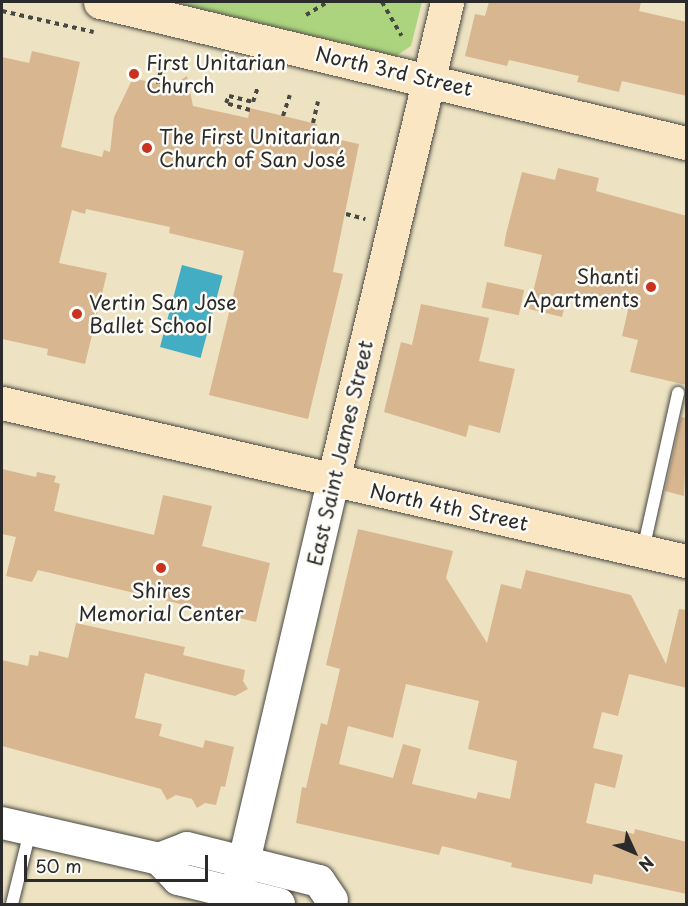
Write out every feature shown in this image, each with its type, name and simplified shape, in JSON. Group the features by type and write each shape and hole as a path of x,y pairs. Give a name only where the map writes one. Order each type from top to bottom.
{"main road":[{"name":"North 3rd Street","path":"100,2 429,79 687,143"},
{"name":"East Saint James Street","path":"333,481 447,2"},
{"name":"North 4th Street","path":"2,403 687,561"}],"street":[{"name":"East Saint James Street","path":"235,899 333,481"},
{"path":"16,826 159,859 178,879 235,899 279,904"},
{"path":"159,859 187,848 244,862 319,881 335,903"}],"lane":[{"path":"643,551 678,393"},
{"path":"12,904 16,826"}],"path":[{"path":"306,15 328,2"},
{"path":"382,2 402,36"},
{"path":"158,84 162,64"},
{"path":"250,110 226,103 229,96 253,102 258,87"},
{"path":"284,116 290,95"},
{"path":"313,123 318,102"},
{"path":"346,214 366,220"}],"green space":[{"path":"173,2 422,2 411,46 396,56"}],"water":[{"path":"182,265 223,276 201,358 160,347"}],"building":[{"path":"489,2 641,2 639,11 687,22 687,96 622,81 619,92 577,82 579,76 509,60 507,66 465,56 475,14 485,16"},
{"path":"32,51 80,62 61,147 102,157 104,150 110,152 114,117 133,78 170,87 187,76 193,106 248,118 250,108 317,124 314,134 359,144 333,272 343,274 308,419 209,395 244,251 169,233 170,227 86,209 85,214 72,210 59,263 107,273 85,364 47,355 48,349 2,339 2,57 29,63"},
{"path":"558,168 599,178 596,191 687,216 687,385 630,372 638,340 622,336 628,310 567,296 562,317 529,309 542,255 504,246 506,234 522,172 555,180"},
{"path":"487,282 524,290 519,315 482,307"},
{"path":"421,304 489,318 479,361 515,369 500,433 469,425 466,437 384,412 401,342 412,345"},
{"path":"681,417 687,418 684,496 665,491"},
{"name":"Shires Memorial Center","path":"2,469 36,477 37,472 56,476 54,482 60,484 54,511 154,535 163,495 212,506 202,546 270,563 256,622 38,570 32,582 6,576 16,537 2,534"},
{"path":"358,529 453,551 446,578 487,643 501,584 521,589 526,570 631,595 666,664 679,609 687,610 687,688 629,674 618,716 602,712 593,748 623,755 615,788 595,783 586,823 634,834 635,829 687,842 687,894 594,874 592,884 511,867 512,863 442,846 439,855 296,823 302,787 306,788 321,723 327,725 340,669 326,665","holes":["406,684 479,701 468,749 517,761 510,799 478,792 476,799 412,784 421,749 403,744 393,778 339,764 348,726 393,738"]},
{"path":"76,623 185,647 183,655 245,670 243,681 248,689 235,696 145,673 135,718 162,724 159,736 203,748 205,740 234,747 225,787 221,786 216,805 205,803 197,808 192,799 176,795 167,800 161,789 2,746 2,660 28,666 30,655 38,656 39,651 68,658"}],"place":[{"name":"First Unitarian Church","path":"134,74"},
{"name":"The First Unitarian Church of San José","path":"147,148"},
{"name":"Shanti Apartments","path":"651,287"},
{"name":"Vertin San Jose Ballet School","path":"77,314"},
{"name":"Shires Memorial Center","path":"161,568"}]}
